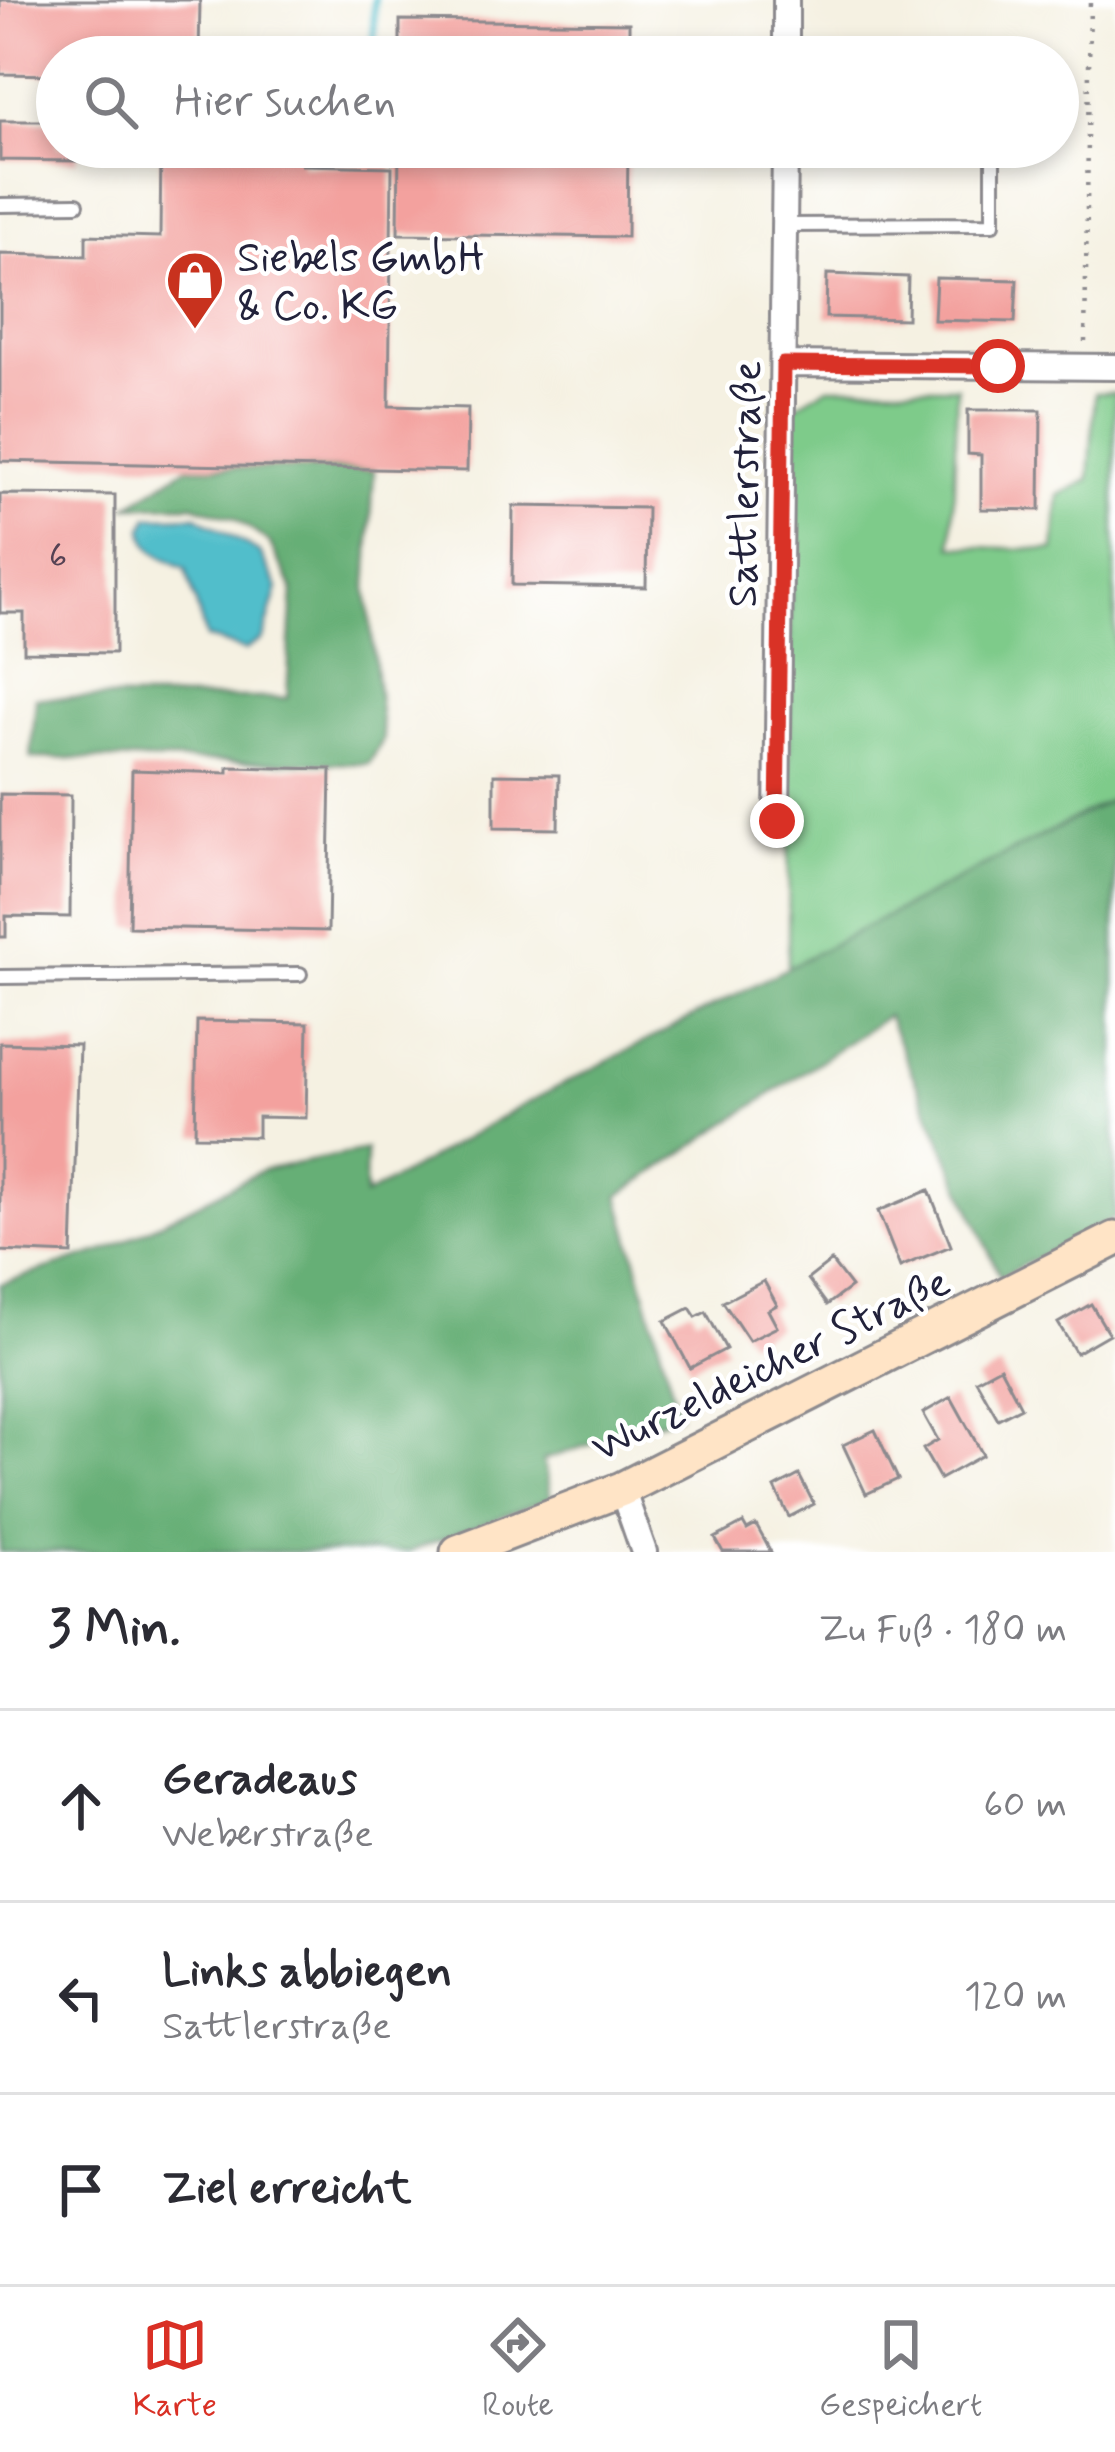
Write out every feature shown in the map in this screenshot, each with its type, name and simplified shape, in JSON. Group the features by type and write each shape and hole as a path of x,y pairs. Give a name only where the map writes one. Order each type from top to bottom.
{"main road":[{"name":"Wurzeldeicher Straße","path":"458,1552 622,1489 1115,1239"}],"street":[{"path":"786,0 786,36"},
{"name":"Sattlerstraße","path":"777,821 785,168"},
{"path":"783,364 1115,367"},
{"path":"622,1489 644,1552"}],"lane":[{"path":"784,225 993,224 993,168"},
{"path":"0,205 77,204"},
{"path":"0,977 300,974"}],"path":[{"path":"1084,366 1090,0"}],"green space":[{"path":"828,387 957,387 952,546 1054,550 1059,495 1089,480 1095,393 1115,393 1115,798 788,968 792,408"},
{"path":"187,467 374,470 367,590 383,740 369,764 31,758 36,698 287,698 293,589 269,542 234,518 193,505 128,506"},
{"path":"1115,798 1115,1218 1000,1277 887,1016 619,1196 679,1415 543,1460 551,1498 408,1552 0,1552 0,1284 109,1249 263,1170 366,1150 365,1196 521,1106"}],"water":[{"path":"197,516 260,553 278,588 263,639 245,650 206,638 186,569 158,554 145,538 143,529 149,517"}],"building":[{"path":"0,0 200,0 199,36 36,36 36,75 0,74"},
{"path":"400,20 629,23 629,36 400,36"},
{"path":"0,121 36,121 36,160 0,160"},
{"name":"Siebels GmbH & Co. KG","path":"161,168 392,168 389,406 468,408 467,471 0,461 0,254 86,256 86,235 160,237"},
{"path":"399,168 628,168 627,237 398,234"},
{"path":"827,274 908,277 907,319 826,317"},
{"path":"936,278 1017,280 1015,322 934,320"},
{"path":"968,410 1041,410 1040,510 981,509 981,455 968,454"},
{"path":"0,494 115,495 115,653 24,652 24,613 0,613"},
{"path":"513,506 647,508 646,587 512,585"},
{"path":"228,767 331,769 328,931 129,927 132,770 228,773"},
{"path":"494,774 559,775 558,829 494,828"},
{"path":"0,794 71,795 70,917 6,916 6,937 0,937"},
{"path":"197,1021 308,1023 306,1118 258,1117 258,1137 195,1136"},
{"path":"0,1043 79,1045 72,1254 0,1251"},
{"path":"929,1190 951,1246 900,1267 878,1211"},
{"path":"831,1261 851,1287 827,1305 808,1279"},
{"path":"764,1281 777,1305 768,1310 777,1327 749,1341 723,1302"},
{"path":"1091,1304 1109,1334 1076,1353 1058,1323"},
{"path":"690,1308 696,1317 706,1312 726,1349 690,1368 665,1321"},
{"path":"1000,1367 1021,1407 998,1419 976,1380"},
{"path":"951,1397 983,1455 940,1479 923,1449 938,1440 923,1413"},
{"path":"875,1430 898,1479 866,1494 843,1445"},
{"path":"799,1475 814,1504 789,1517 775,1488"},
{"path":"743,1523 747,1530 756,1525 771,1552 723,1552 715,1538"}],"waterway":[{"path":"374,0 374,36"}],"place":[{"name":"Siebels GmbH & Co. KG","path":"195,331"}],"route":[{"path":"777,821 783,364 998,366"}]}
